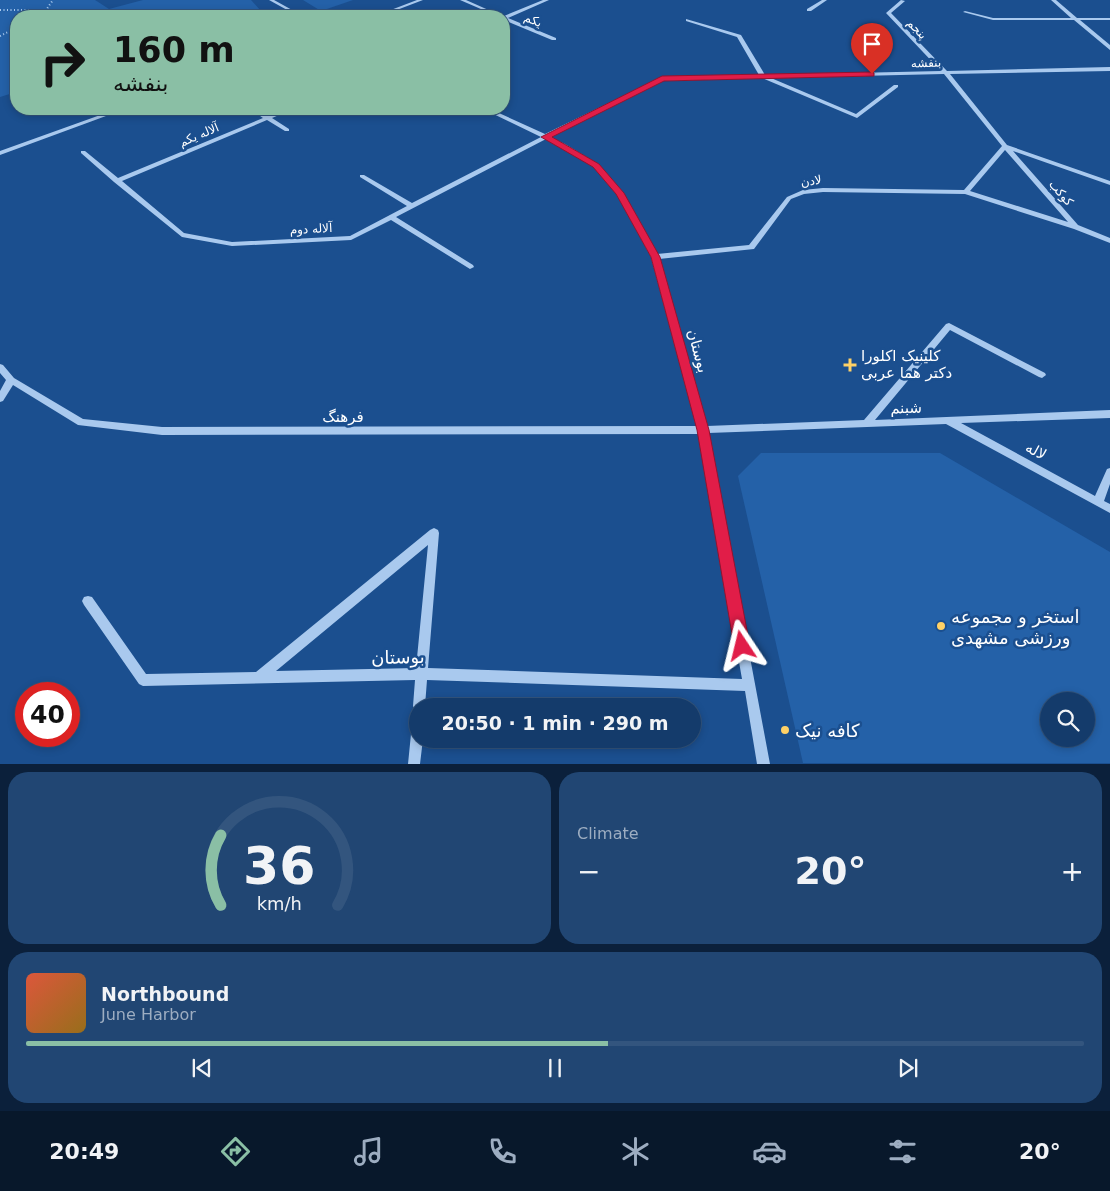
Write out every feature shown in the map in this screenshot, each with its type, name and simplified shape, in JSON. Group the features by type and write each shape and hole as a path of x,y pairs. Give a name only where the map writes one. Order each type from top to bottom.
{"street":[{"path":"271,0 290,10"},
{"path":"394,10 421,0"},
{"path":"462,0 486,10"},
{"path":"510,15 547,0"},
{"path":"809,10 825,0"},
{"path":"1053,0 1110,48"},
{"name":"پنجم","path":"904,2 888,13 945,72"},
{"path":"965,12 993,19 1110,19"},
{"path":"688,20 739,36 762,78 857,116 896,86"},
{"name":"یکم","path":"510,21 554,40"},
{"name":"بنفشه","path":"545,137 662,79 1110,69"},
{"name":"کوکب","path":"945,72 1005,146 1076,227 1110,241"},
{"path":"0,153 105,115"},
{"path":"263,115 287,130"},
{"name":"آلاله یکم","path":"116,181 275,115"},
{"name":"بوستان","path":"499,115 563,145 596,165 620,193 655,257 703,430 764,764"},
{"name":"آلاله دوم","path":"83,152 182,234 232,244 351,238 545,137"},
{"path":"966,192 1005,146"},
{"name":"کوکب","path":"1005,146 1110,183"},
{"path":"362,176 412,206"},
{"name":"لادن","path":"655,257 751,247 789,198 803,192 823,190 966,192 1076,227"},
{"path":"391,217 470,267"},
{"path":"866,424 949,326 1042,375"},
{"name":"فرهنگ","path":"0,367 12,380 81,422 162,431 703,430"},
{"path":"0,399 12,380"},
{"name":"شبنم","path":"703,430 1110,414"},
{"name":"لاله","path":"947,420 1110,509"},
{"path":"1098,502 1110,472"},
{"path":"258,678 434,533 420,698"},
{"name":"بوستان","path":"88,601 143,680 422,674 749,686"},
{"path":"414,764 416,748"}],"path":[{"path":"0,10 46,10 53,0"}],"shaded area":[{"path":"0,0 95,0 109,9 143,0 251,0 260,10 10,10 10,94 0,97"},
{"path":"303,0 353,0 324,10 319,10"},
{"name":"استخر و مجموعه ورزشی مشهدی","path":"761,453 940,453 1110,552 1110,763 803,763 738,476"}],"place":[{"name":"کلینیک اکلورا دکتر هما عربی","path":"850,365"},
{"name":"استخر و مجموعه ورزشی مشهدی","path":"941,626"},
{"name":"کافه نیک","path":"785,730"}],"route":[{"path":"742,646 703,430 655,257 620,193 596,165 563,145 545,137 662,79 872,74"}]}
